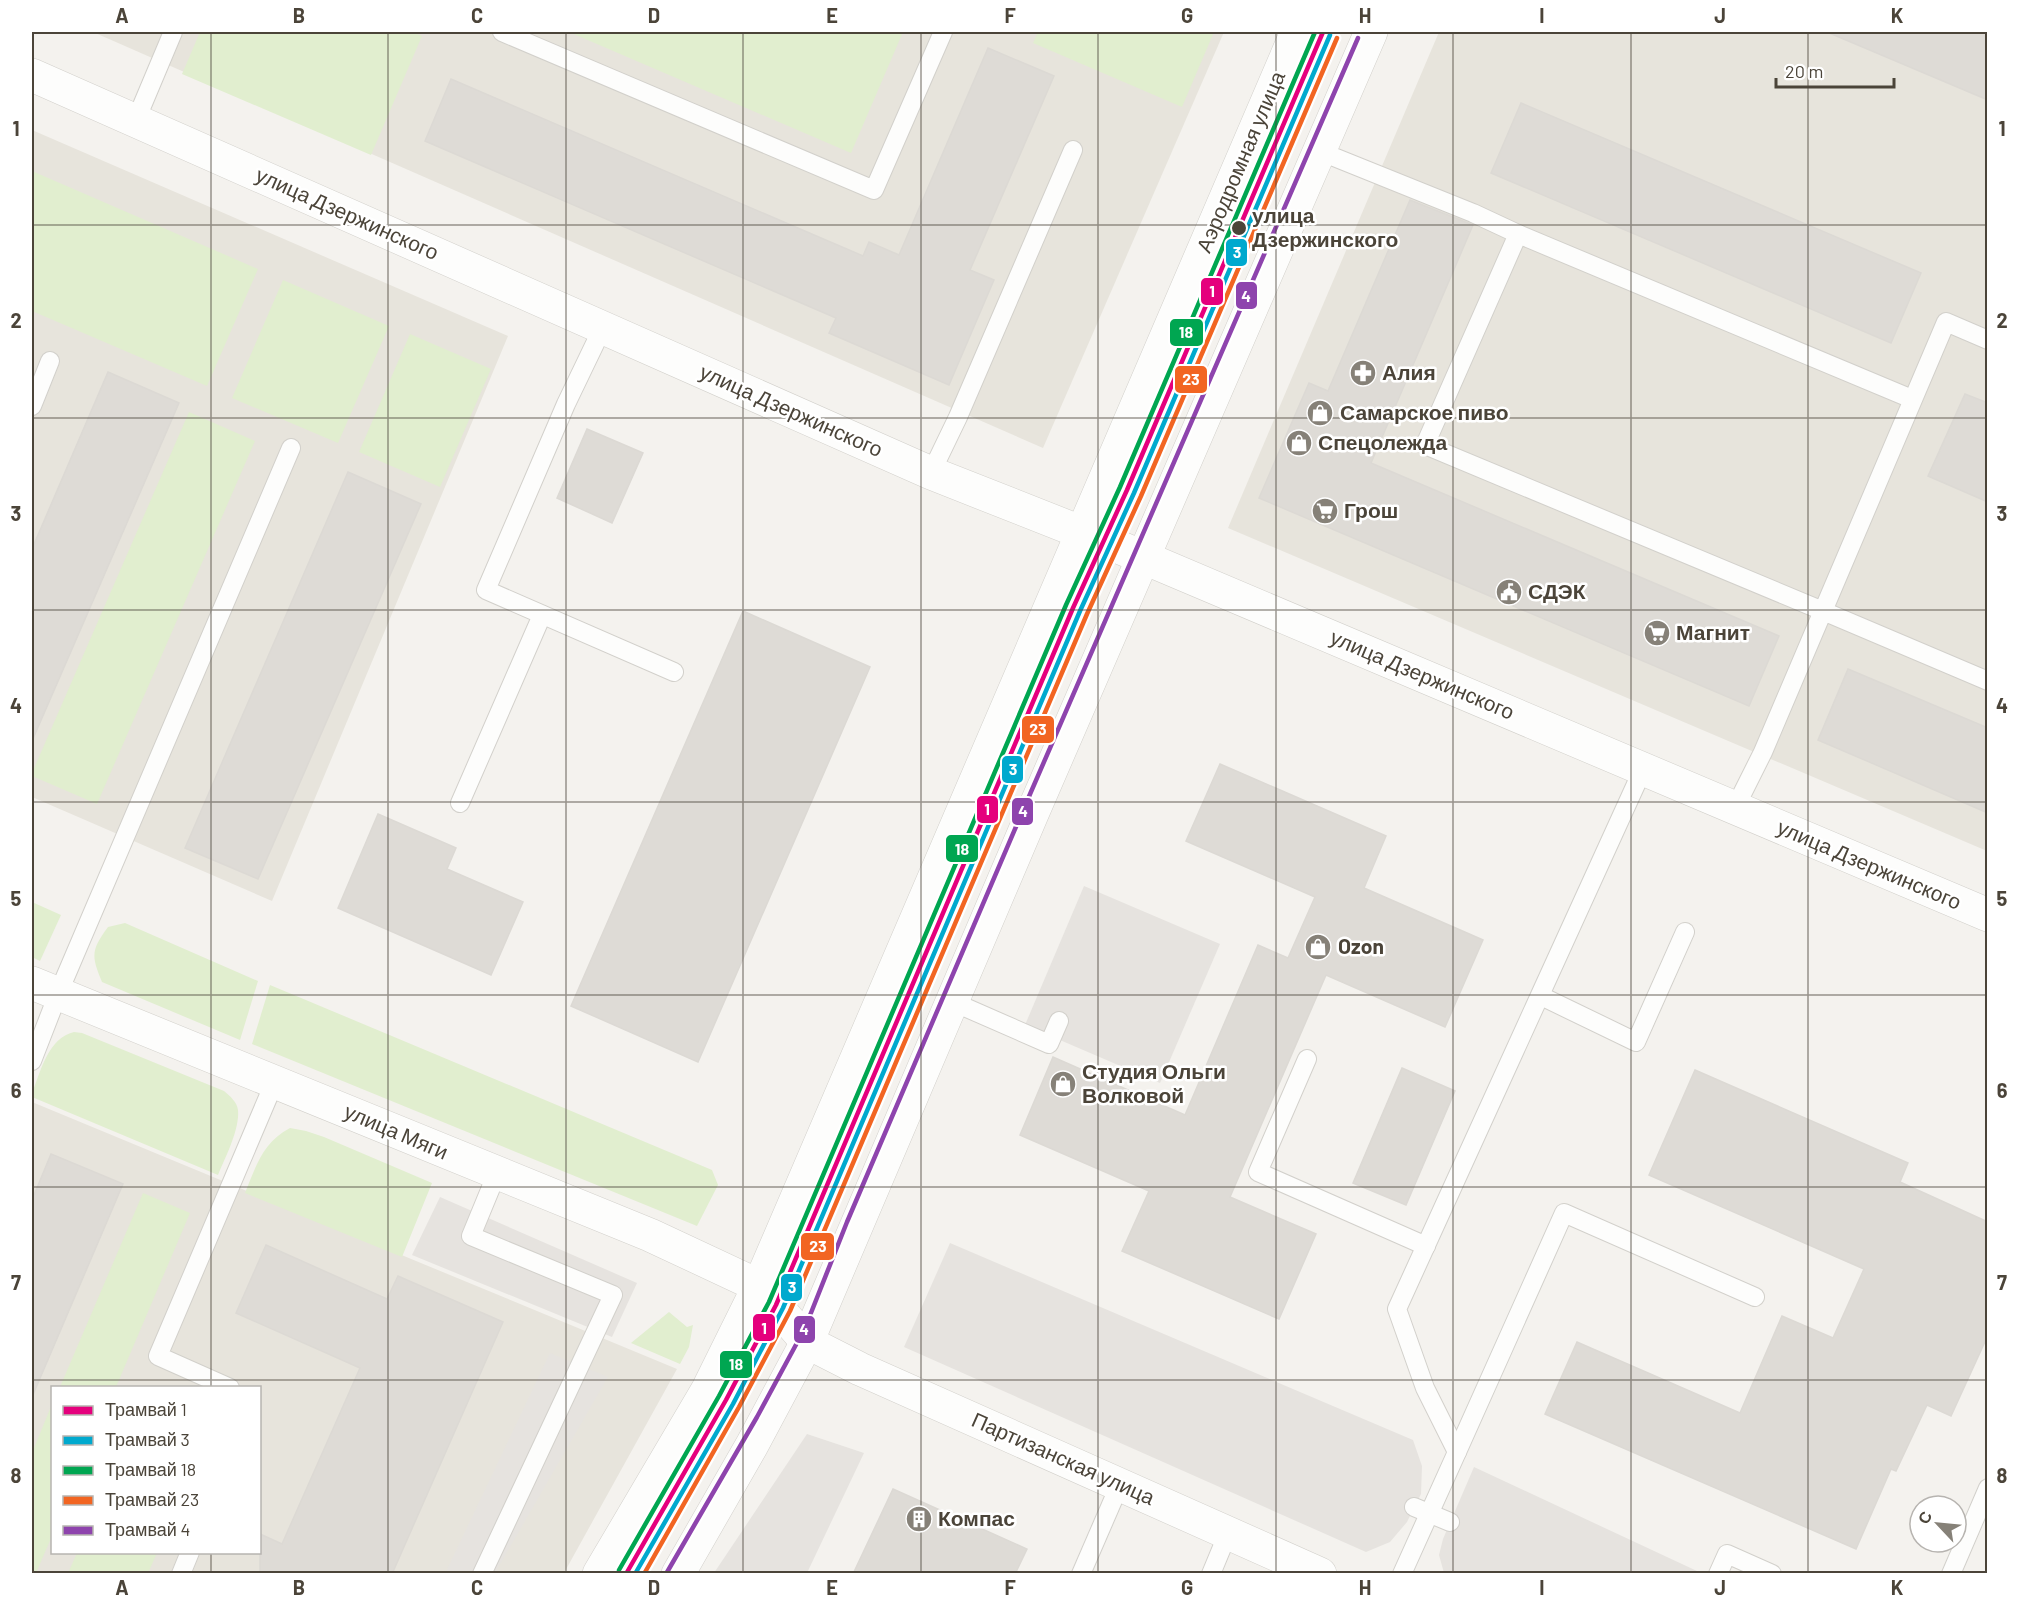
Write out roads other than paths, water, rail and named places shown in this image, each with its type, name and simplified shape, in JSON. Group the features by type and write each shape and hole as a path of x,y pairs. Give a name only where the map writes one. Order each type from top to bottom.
{"street":[{"name":"Аэродромная улица","path":"759,1286 1297,32"},
{"path":"678,1574 752,1445 807,1342 1032,814 1371,32"},
{"name":"улица Дзержинского","path":"32,75 931,473 1083,532 1988,915"},
{"name":"улица Мяги","path":"45,988 650,1235 759,1286"},
{"path":"599,1574 707,1391 759,1286"},
{"name":"Партизанская улица","path":"759,1286 807,1342 860,1369 1320,1574"}],"lane":[{"path":"136,120 173,32"},
{"path":"502,32 874,189 943,32"},
{"path":"931,473 958,417 1073,150"},
{"path":"1319,151 1473,213 1912,399"},
{"path":"1518,234 1425,445 1988,681"},
{"path":"1735,808 1763,752 1946,322 1988,340"},
{"path":"603,327 566,404 486,590 675,672"},
{"path":"32,406 50,361"},
{"path":"32,1061 45,988 291,448"},
{"path":"460,803 543,615"},
{"path":"1457,1452 1425,1388 1397,1309 1643,769"},
{"path":"1541,996 1636,1042 1685,932"},
{"path":"953,1002 1049,1044 1059,1021"},
{"path":"1307,1059 1258,1172 1426,1246"},
{"path":"226,1386 158,1356 275,1081"},
{"path":"482,1574 613,1295 471,1236 497,1173"},
{"path":"1402,1574 1422,1510 1457,1452 1564,1212 1755,1297"},
{"path":"1082,1574 1120,1485"},
{"path":"1951,1574 1988,1488"},
{"path":"1422,1510 1450,1522"},
{"path":"1211,1574 1228,1533"},
{"path":"181,1574 189,1554"},
{"path":"1718,1574 1727,1554 1772,1574"}],"tram line":[{"name":"18","path":"619,1570 719,1396 769,1302 1066,605 1120,487 1315,32"},
{"name":"1","path":"626,1574 726,1400 776,1305 1073,608 1127,490 1323,32"},
{"name":"3","path":"635,1574 733,1404 783,1308 1080,611 1134,493 1330,35"},
{"name":"23","path":"644,1574 739,1407 790,1311 1087,614 1141,496 1337,38"},
{"name":"4","path":"666,1574 757,1417 805,1328 847,1222 1024,808 1358,38"}],"place":[{"name":"улица Дзержинского","path":"1239,228"},
{"name":"Алия","path":"1363,373"},
{"name":"Самарское пиво","path":"1320,413"},
{"name":"Спецолежда","path":"1299,443"},
{"name":"Грош","path":"1325,511"},
{"name":"СДЭК","path":"1509,592"},
{"name":"Магнит","path":"1657,633"},
{"name":"Ozon","path":"1318,947"},
{"name":"Студия Ольги Волковой","path":"1063,1084"},
{"name":"Компас","path":"919,1519"}]}
